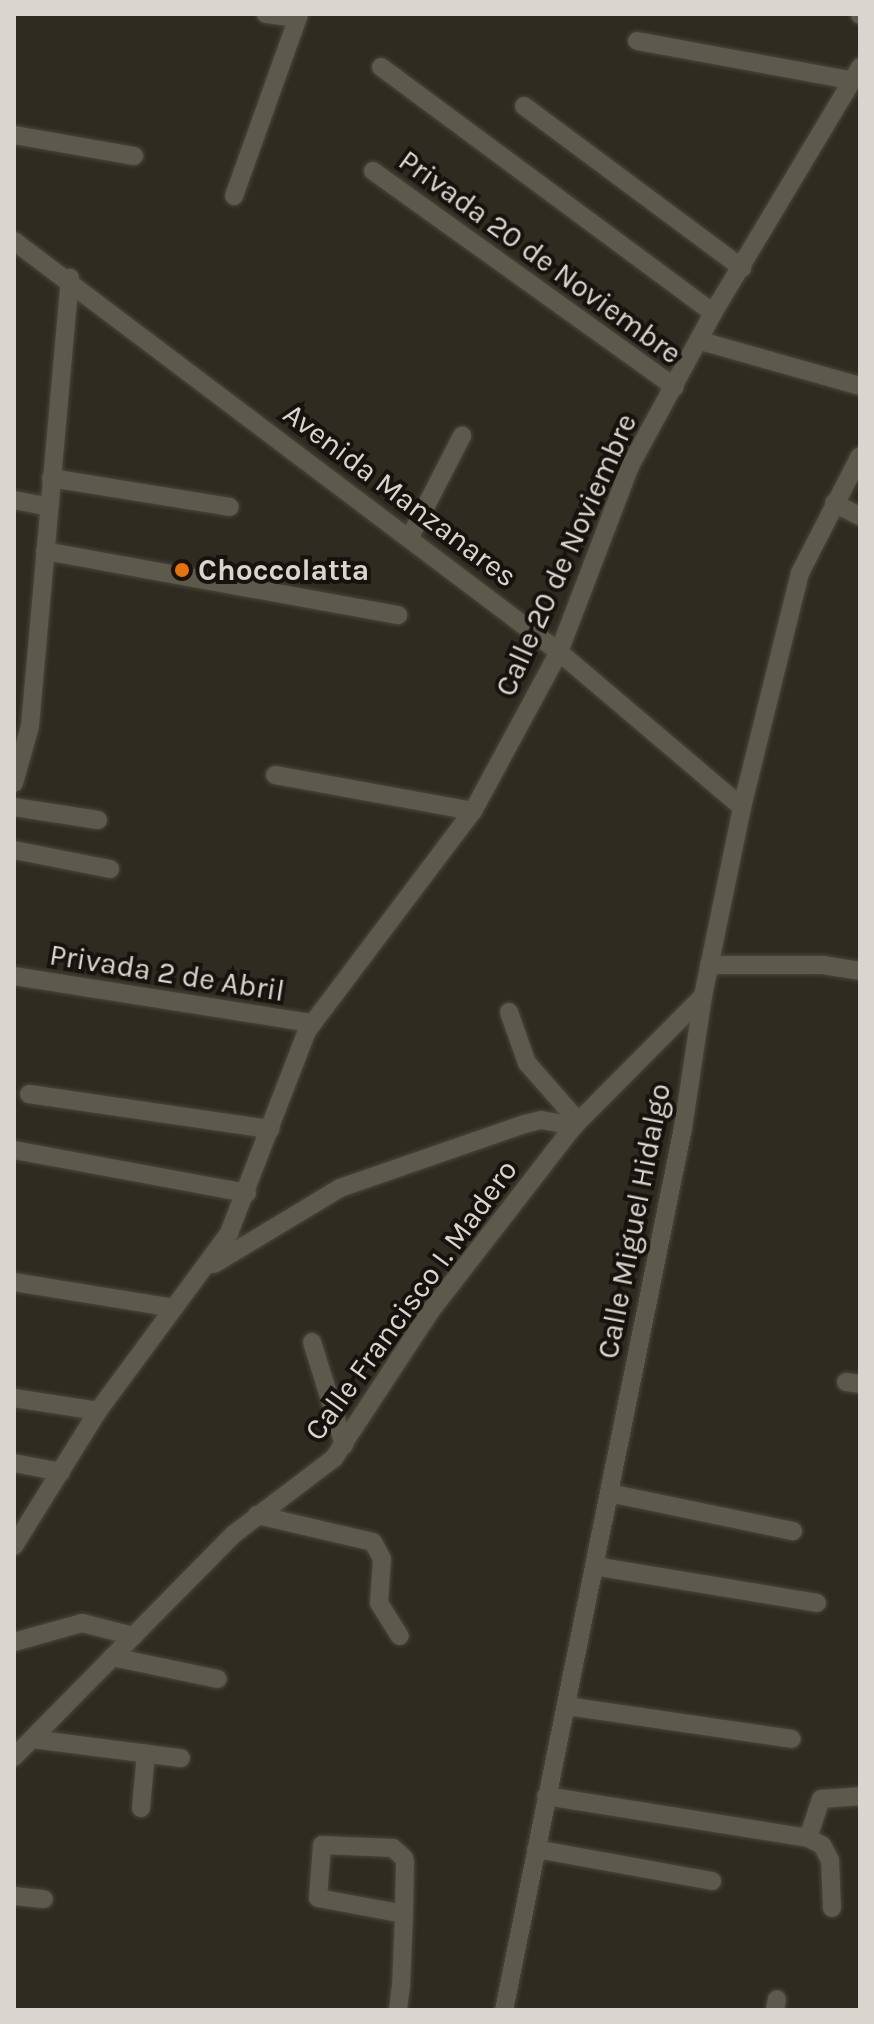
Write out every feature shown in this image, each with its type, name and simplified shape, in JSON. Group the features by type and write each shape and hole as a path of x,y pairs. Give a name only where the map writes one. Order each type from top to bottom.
{"street":[{"path":"234,196 298,16 266,14"},
{"path":"637,41 855,74"},
{"path":"381,67 713,313"},
{"name":"Calle 20 de Noviembre","path":"14,1546 98,1411 174,1308 208,1268 247,1193 312,1023 473,811 559,652 630,466 701,341 713,313 855,74"},
{"path":"524,106 742,268"},
{"path":"14,135 134,156"},
{"name":"Privada 20 de Noviembre","path":"373,171 675,387"},
{"name":"Avenida Manzanares","path":"14,241 70,278 559,652 742,807"},
{"path":"14,783 30,726 70,278"},
{"path":"701,341 860,386"},
{"path":"410,537 462,436"},
{"name":"Calle Miguel Hidalgo","path":"504,2010 683,1128 703,996 742,807 800,573 860,456"},
{"path":"51,478 230,507"},
{"path":"14,500 49,507"},
{"path":"834,503 860,516"},
{"path":"45,551 398,615"},
{"path":"275,775 473,811"},
{"path":"14,807 98,820"},
{"path":"14,850 110,869"},
{"path":"709,965 823,965 860,971"},
{"name":"Privada 2 de Abril","path":"14,976 312,1023"},
{"name":"Calle Francisco I. Madero","path":"14,1757 257,1515 316,1475 344,1445 432,1309 576,1124 703,996"},
{"path":"509,1012 527,1063 576,1124"},
{"path":"29,1094 270,1129"},
{"path":"208,1268 340,1188 525,1124 541,1120 576,1124"},
{"path":"14,1150 247,1193"},
{"path":"14,1282 174,1308"},
{"path":"312,1342 344,1445"},
{"path":"14,1398 98,1411"},
{"path":"14,1463 61,1472"},
{"path":"609,1493 793,1531"},
{"path":"257,1515 373,1542 382,1559 381,1610 400,1636"},
{"path":"594,1566 817,1603"},
{"path":"14,1642 82,1623 133,1636"},
{"path":"112,1657 218,1679"},
{"path":"566,1706 792,1739"},
{"path":"32,1739 181,1758"},
{"path":"141,1808 146,1753"},
{"path":"546,1796 808,1838 822,1845 830,1860 832,1908"},
{"path":"808,1838 821,1799 860,1796"},
{"path":"398,2010 404,1914 405,1863 401,1852 322,1845 318,1898 404,1914"},
{"path":"536,1849 712,1881"},
{"path":"14,1896 44,1899"}],"place":[{"name":"Choccolatta","path":"182,570"}]}
